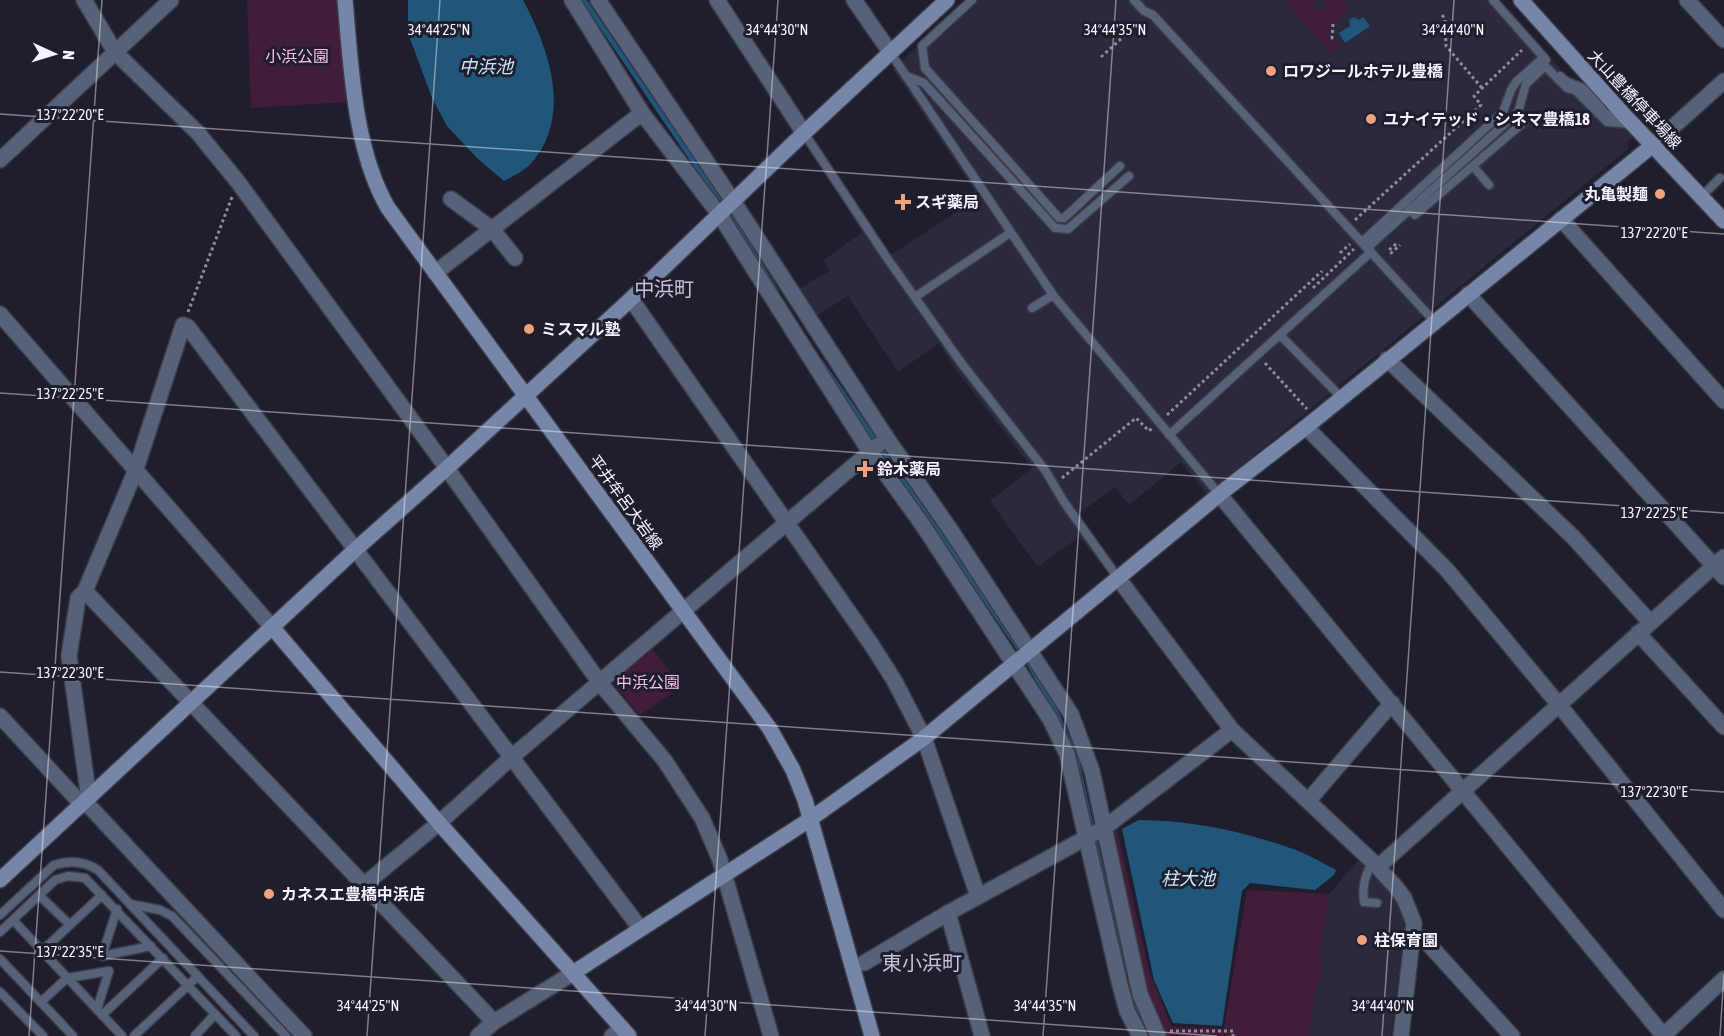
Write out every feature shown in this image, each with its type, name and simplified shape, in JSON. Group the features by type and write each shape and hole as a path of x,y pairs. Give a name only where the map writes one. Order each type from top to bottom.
{"street":[{"path":"84,0 115,52 198,133 238,182 600,683 665,761 702,818 725,874 771,1036"},
{"path":"0,160 171,0"},
{"name":"平井牟呂大岩線","path":"345,0 354,96 371,173 378,191 435,273 770,729 793,770 804,800 872,1036"},
{"path":"572,0 642,113 719,214 870,452 922,524 1050,718 1067,754 1127,1011 1140,1036"},
{"path":"598,0 1071,714 1092,771 1140,994 1164,1034"},
{"path":"717,0 804,133"},
{"path":"854,0 890,52"},
{"path":"0,880 356,549 631,299 947,0"},
{"name":"大山豊橋停車場線","path":"1521,0 1724,221"},
{"path":"1687,0 1724,40"},
{"path":"478,1036 494,1022 809,820 924,738 1220,494 1306,427 1653,145 1724,81"},
{"path":"435,273 642,113"},
{"path":"451,199 492,229 515,258"},
{"path":"1561,219 1724,401"},
{"path":"1375,865 1560,706 1650,622 1721,566 1468,294"},
{"path":"631,299 894,680 924,738 978,896"},
{"path":"0,314 439,823 573,973 621,1033"},
{"path":"87,801 69,656 78,598 85,591 135,472 183,325 188,327 513,756 640,928"},
{"path":"1387,359 1573,537 1650,622"},
{"path":"1306,427 1447,570 1724,910"},
{"path":"365,884 439,823 513,756 886,437"},
{"path":"1220,494 1464,790 1659,1036 1724,979"},
{"path":"1118,578 1233,730 1375,865 1404,898 1414,923 1401,1036"},
{"path":"85,591 193,702 494,1022"},
{"path":"1638,633 1724,727"},
{"path":"1308,801 1392,703"},
{"path":"0,716 75,797 87,801 304,1036"},
{"path":"864,963 978,896 1104,828 1233,730"},
{"path":"948,913 982,1036"},
{"path":"1412,934 1423,938 1512,1036"}],"lane":[{"path":"972,0 934,38 922,46 925,68 1059,218 1064,218 1120,166"},
{"path":"1134,0 1144,11 1153,15 1434,321"},
{"path":"1492,0 1567,82 1583,88 1607,115 1629,120"},
{"path":"890,52 1053,295 1220,494"},
{"path":"1169,435 1280,335 1503,112 1516,82 1543,58"},
{"path":"1367,247 1410,209 1472,164 1518,112 1526,84 1545,66 1567,88 1575,90 1607,122 1629,120"},
{"path":"905,75 924,83 1055,228 1068,229 1129,176"},
{"path":"1410,209 1415,215 1472,164 1524,122 1518,112"},
{"path":"804,133 962,364 1045,470 1064,502 1118,578"},
{"path":"1472,164 1489,185"},
{"path":"1702,196 1720,178"},
{"path":"915,297 1010,233"},
{"path":"1032,308 1053,295"},
{"path":"1280,335 1341,397"},
{"path":"0,915 47,870 63,862 86,864 98,870 254,1036"},
{"path":"1375,865 1367,872 1362,892 1364,902 1377,903"},
{"path":"0,932 55,880 68,876 85,878 236,1036"},
{"path":"39,895 70,925"},
{"path":"42,951 102,895"},
{"path":"130,904 160,910 172,916 286,1036"},
{"path":"117,909 102,956 151,946"},
{"path":"13,920 122,1036"},
{"path":"100,1012 163,958"},
{"path":"0,959 73,1036"},
{"path":"41,1002 67,978 109,971 100,1012"},
{"path":"134,1036 198,976"},
{"path":"0,992 42,1036"},
{"path":"195,1036 215,1014"}],"path":[{"path":"1101,57 1143,19 1139,15"},
{"path":"1442,15 1445,19 1446,46 1482,88"},
{"path":"1333,24 1331,34 1332,38 1335,37"},
{"path":"183,325 238,182"},
{"path":"1340,253 1352,242"},
{"path":"1245,342 1310,411"},
{"path":"1061,479 1136,418 1149,432 1159,422"},
{"path":"1164,1034 1233,1032 1233,1036"}],"shaded area":[{"path":"967,0 1499,0 1561,69 1551,78 1564,92 1574,93 1604,127 1627,127 1634,136 1627,142 1629,148 1207,494 1181,462 1129,505 1115,487 1078,514 1117,566 1109,573 1079,537 1038,567 990,501 1032,468 956,370 939,343 898,372 848,296 813,318 795,291 829,271 824,260 862,232 809,146 816,140 891,255 979,197 893,69"},
{"name":"柱保育園","path":"1358,860 1365,863 1386,884 1397,900 1405,922 1391,1036 1309,1036 1316,980 1319,981 1322,958 1319,958 1329,894"}],"green space":[{"name":"小浜公園","path":"247,0 340,0 348,102 251,108"},
{"path":"1288,0 1314,0 1313,8 1324,10 1326,0 1341,0 1347,5 1346,12 1336,24 1331,23 1329,31 1330,40 1335,40 1340,48 1332,54 1288,6"},
{"name":"中浜公園","path":"653,649 681,687 640,715 615,685 617,678"},
{"path":"1117,830 1149,971 1172,1027 1224,1028 1247,890 1329,894 1319,958 1322,958 1320,981 1316,981 1309,1036 1165,1036 1146,993 1110,835"}],"water":[{"name":"中浜池","path":"408,0 523,0 541,38 552,80 554,101 552,121 545,141 534,160 520,172 504,181 477,158 447,126 432,98 408,33"},
{"path":"1354,17 1359,20 1363,17 1370,26 1345,43 1339,33 1350,26 1349,20"},
{"name":"柱大池","path":"1139,820 1196,824 1253,836 1302,852 1336,870 1334,875 1315,890 1250,883 1242,891 1222,1026 1173,1023 1154,980 1122,829"}],"waterway":[{"path":"584,0 735,223 777,292"},
{"path":"820,360 1021,652"},
{"path":"1026,659 1056,712 1076,757 1125,975"},
{"path":"1128,989 1149,1036"}],"place":[{"name":"ロワジールホテル豊橋","path":"1271,71"},
{"name":"ユナイテッド・シネマ豊橋18","path":"1371,119"},
{"name":"丸亀製麺","path":"1660,194"},
{"name":"スギ薬局","path":"903,202"},
{"name":"ミスマル塾","path":"529,329"},
{"name":"鈴木薬局","path":"865,469"},
{"name":"カネスエ豊橋中浜店","path":"269,894"},
{"name":"柱保育園","path":"1362,940"}],"district":[{"name":"中浜町","path":"664,289"},
{"name":"東小浜町","path":"922,963"}]}
